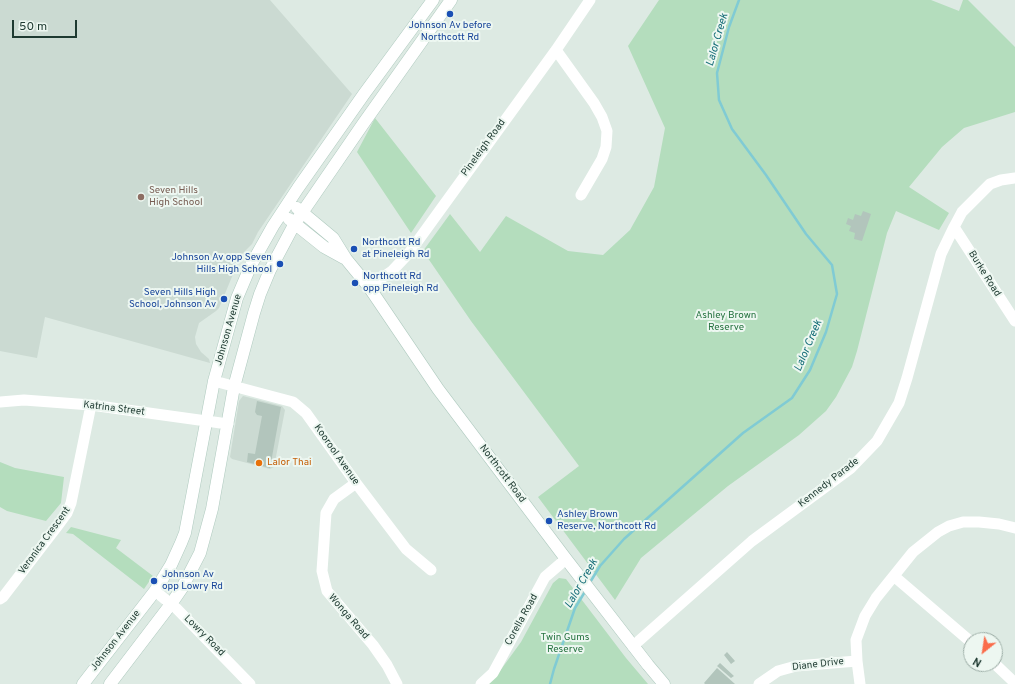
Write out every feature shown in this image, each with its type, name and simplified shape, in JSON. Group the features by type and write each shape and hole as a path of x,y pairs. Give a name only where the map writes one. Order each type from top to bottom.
{"main road":[{"name":"Johnson Avenue","path":"83,684 155,591 171,565 185,533 214,381 237,298 244,279 260,248 289,202 364,94 433,0"},
{"name":"Johnson Avenue","path":"110,684 172,604 185,583 200,553 212,509 234,387 260,294 273,265 295,223 451,0"},
{"name":"Northcott Road","path":"289,202 333,238 346,258 369,287 438,389 566,559 664,684"},
{"name":"Northcott Road","path":"282,213 324,247 346,258"}],"street":[{"name":"Pineleigh Road","path":"369,287 392,271 409,253 556,50 590,0"},
{"path":"556,50 594,104 602,117 607,131 606,147 602,159 581,195"},
{"name":"Kennedy Parade","path":"633,646 752,541 852,468 877,440 899,403 941,254 954,227 962,212 990,184 1001,180 1015,178"},
{"name":"Burke Road","path":"954,227 1015,321"},
{"name":"Koorool Avenue","path":"214,381 293,402 306,413 406,549 430,570"},
{"name":"Katrina Street","path":"0,402 24,400 91,405 228,424"},
{"name":"Veronica Crescent","path":"0,599 56,528 72,504 91,405"},
{"name":"Wonga Road","path":"356,483 334,499 326,513 322,571 327,591 373,645 387,664 397,684"},
{"path":"860,684 856,640 865,616 876,598 895,577 913,552 938,532 949,526 963,522 999,524 1015,528"},
{"name":"Corella Road","path":"481,684 493,673 545,577 566,559"},
{"path":"895,577 963,635"},
{"name":"Lowry Road","path":"155,591 172,604 250,684"},
{"name":"Diane Drive","path":"759,684 778,672 796,666 857,661"},
{"path":"1003,672 1015,683"}],"shaded area":[{"name":"Seven Hills High School","path":"0,0 270,0 352,94 258,232 252,244 241,255 219,308 199,323 195,337 196,344 201,352 209,359 210,363 45,317 37,358 0,351"},
{"path":"243,396 282,406 285,410 274,467 270,469 232,459 230,457 239,401"}],"green space":[{"name":"Ashley Brown Reserve","path":"659,0 931,0 959,11 963,0 968,0 1015,47 1015,112 964,128 942,147 909,187 949,213 939,230 896,211 887,233 852,367 836,397 826,411 799,435 728,486 641,558 615,600 538,497 579,466 471,321 423,251 450,214 480,252 506,216 568,251 603,255 630,230 654,187 665,128 628,46"},
{"path":"375,118 436,196 411,233 357,152"},
{"path":"0,462 15,468 64,477 61,503 46,521 7,511 0,507"},
{"path":"71,527 121,540 116,548 153,576 144,589 73,534 66,533"},
{"name":"Twin Gums Reserve","path":"559,578 566,579 626,658 648,684 487,684 497,675 521,642 553,583"}],"building":[{"path":"863,211 871,214 862,241 854,239 855,233 849,231 851,226 846,224 848,218 853,220 855,214 861,216"},
{"path":"257,401 281,407 270,468 247,462 248,453 255,454 262,416 257,415 255,412"},
{"path":"727,652 735,661 731,664 724,655"},
{"path":"720,663 734,676 731,678 717,666"},
{"path":"717,668 735,684 705,684 704,683"}],"waterway":[{"name":"Lalor Creek","path":"589,584 600,566 624,539 743,433 792,398 810,370 826,332 837,294 832,265 806,234 766,175 732,129 719,100 717,73 729,27 739,0"},
{"name":"Lalor Creek","path":"550,684 575,608 586,590"}],"place":[{"name":"Johnson Av before Northcott Rd","path":"450,14"},
{"name":"Seven Hills High School","path":"141,197"},
{"name":"Northcott Rd at Pineleigh Rd","path":"354,249"},
{"name":"Johnson Av opp Seven Hills High School","path":"280,264"},
{"name":"Northcott Rd opp Pineleigh Rd","path":"355,283"},
{"name":"Seven Hills High School, Johnson Av","path":"224,299"},
{"name":"Lalor Thai","path":"259,463"},
{"name":"Ashley Brown Reserve, Northcott Rd","path":"549,521"},
{"name":"Johnson Av opp Lowry Rd","path":"154,581"}]}
